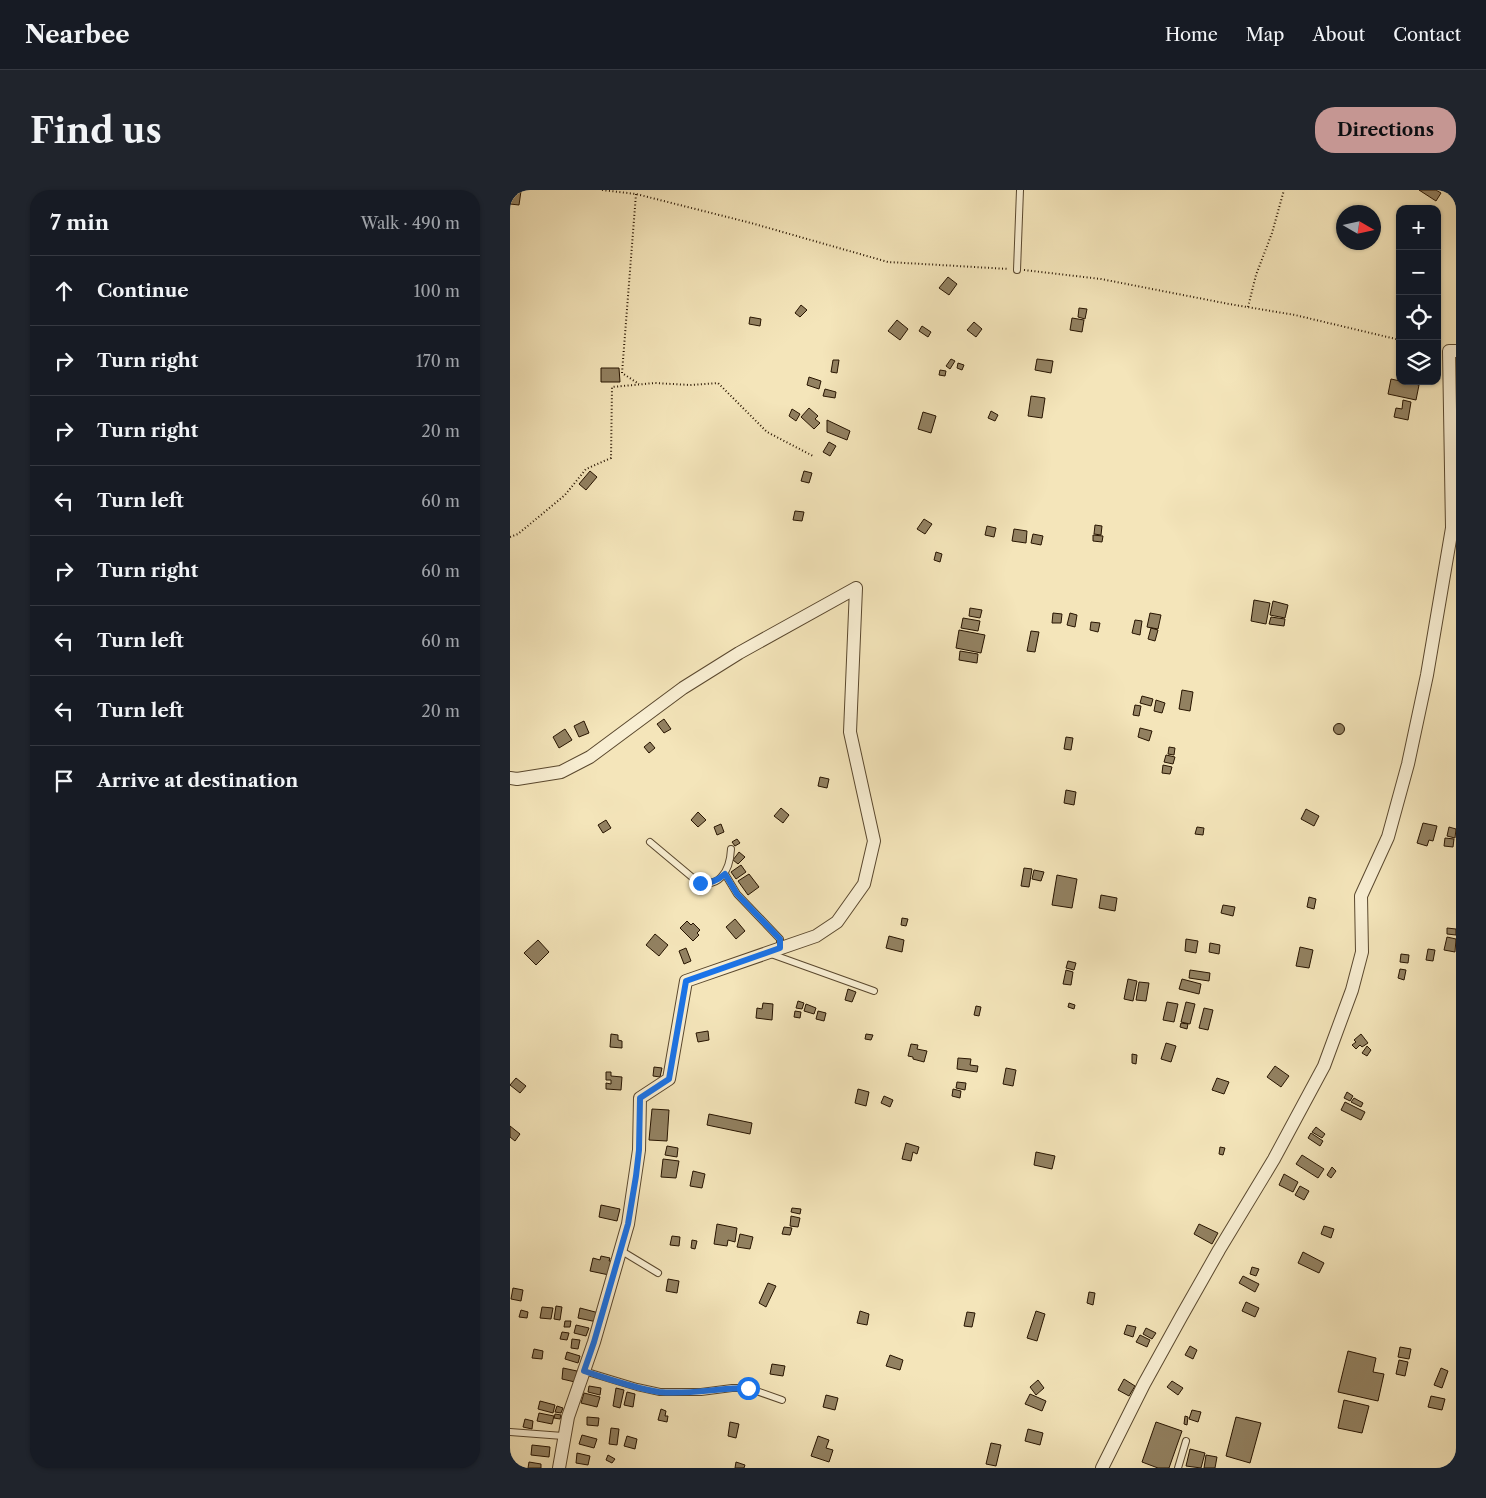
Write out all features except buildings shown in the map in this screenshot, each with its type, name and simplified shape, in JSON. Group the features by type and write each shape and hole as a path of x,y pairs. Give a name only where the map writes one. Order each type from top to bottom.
{"street":[{"path":"1102,1468 1176,1326 1274,1159 1324,1066 1352,990 1362,952 1361,896 1388,837 1408,764 1427,674 1452,528 1449,351 1456,352"},
{"path":"510,778 517,779 561,772 590,756 683,688 738,654 856,588 850,732 874,841 864,884 837,922 816,936 686,981 669,1079 640,1098 636,1176 628,1224 594,1342 568,1417 563,1436 559,1468"}],"lane":[{"path":"1017,270 1020,190"},
{"path":"650,842 700,883 710,883 725,874 730,860 731,849"},
{"path":"725,874 737,894 780,939 780,948"},
{"path":"767,953 874,991"},
{"path":"620,1250 658,1274"},
{"path":"584,1371 660,1392 701,1392 748,1388 782,1400"},
{"path":"510,1432 563,1436"},
{"path":"1178,1468 1186,1441"}],"path":[{"path":"602,190 636,194 751,223 888,262 1017,270 1101,278 1295,315 1396,339"},
{"path":"1248,307 1256,275 1272,233 1284,190"},
{"path":"636,194 622,373 639,384"},
{"path":"510,537 518,534 565,495 586,469 610,458 612,386 718,384 767,432 813,456"}],"route":[{"path":"700,883 710,883 725,874 737,894 780,939 780,948 686,981 669,1079 640,1098 639,1150 628,1224 584,1371 660,1392 701,1392 748,1388"}]}
